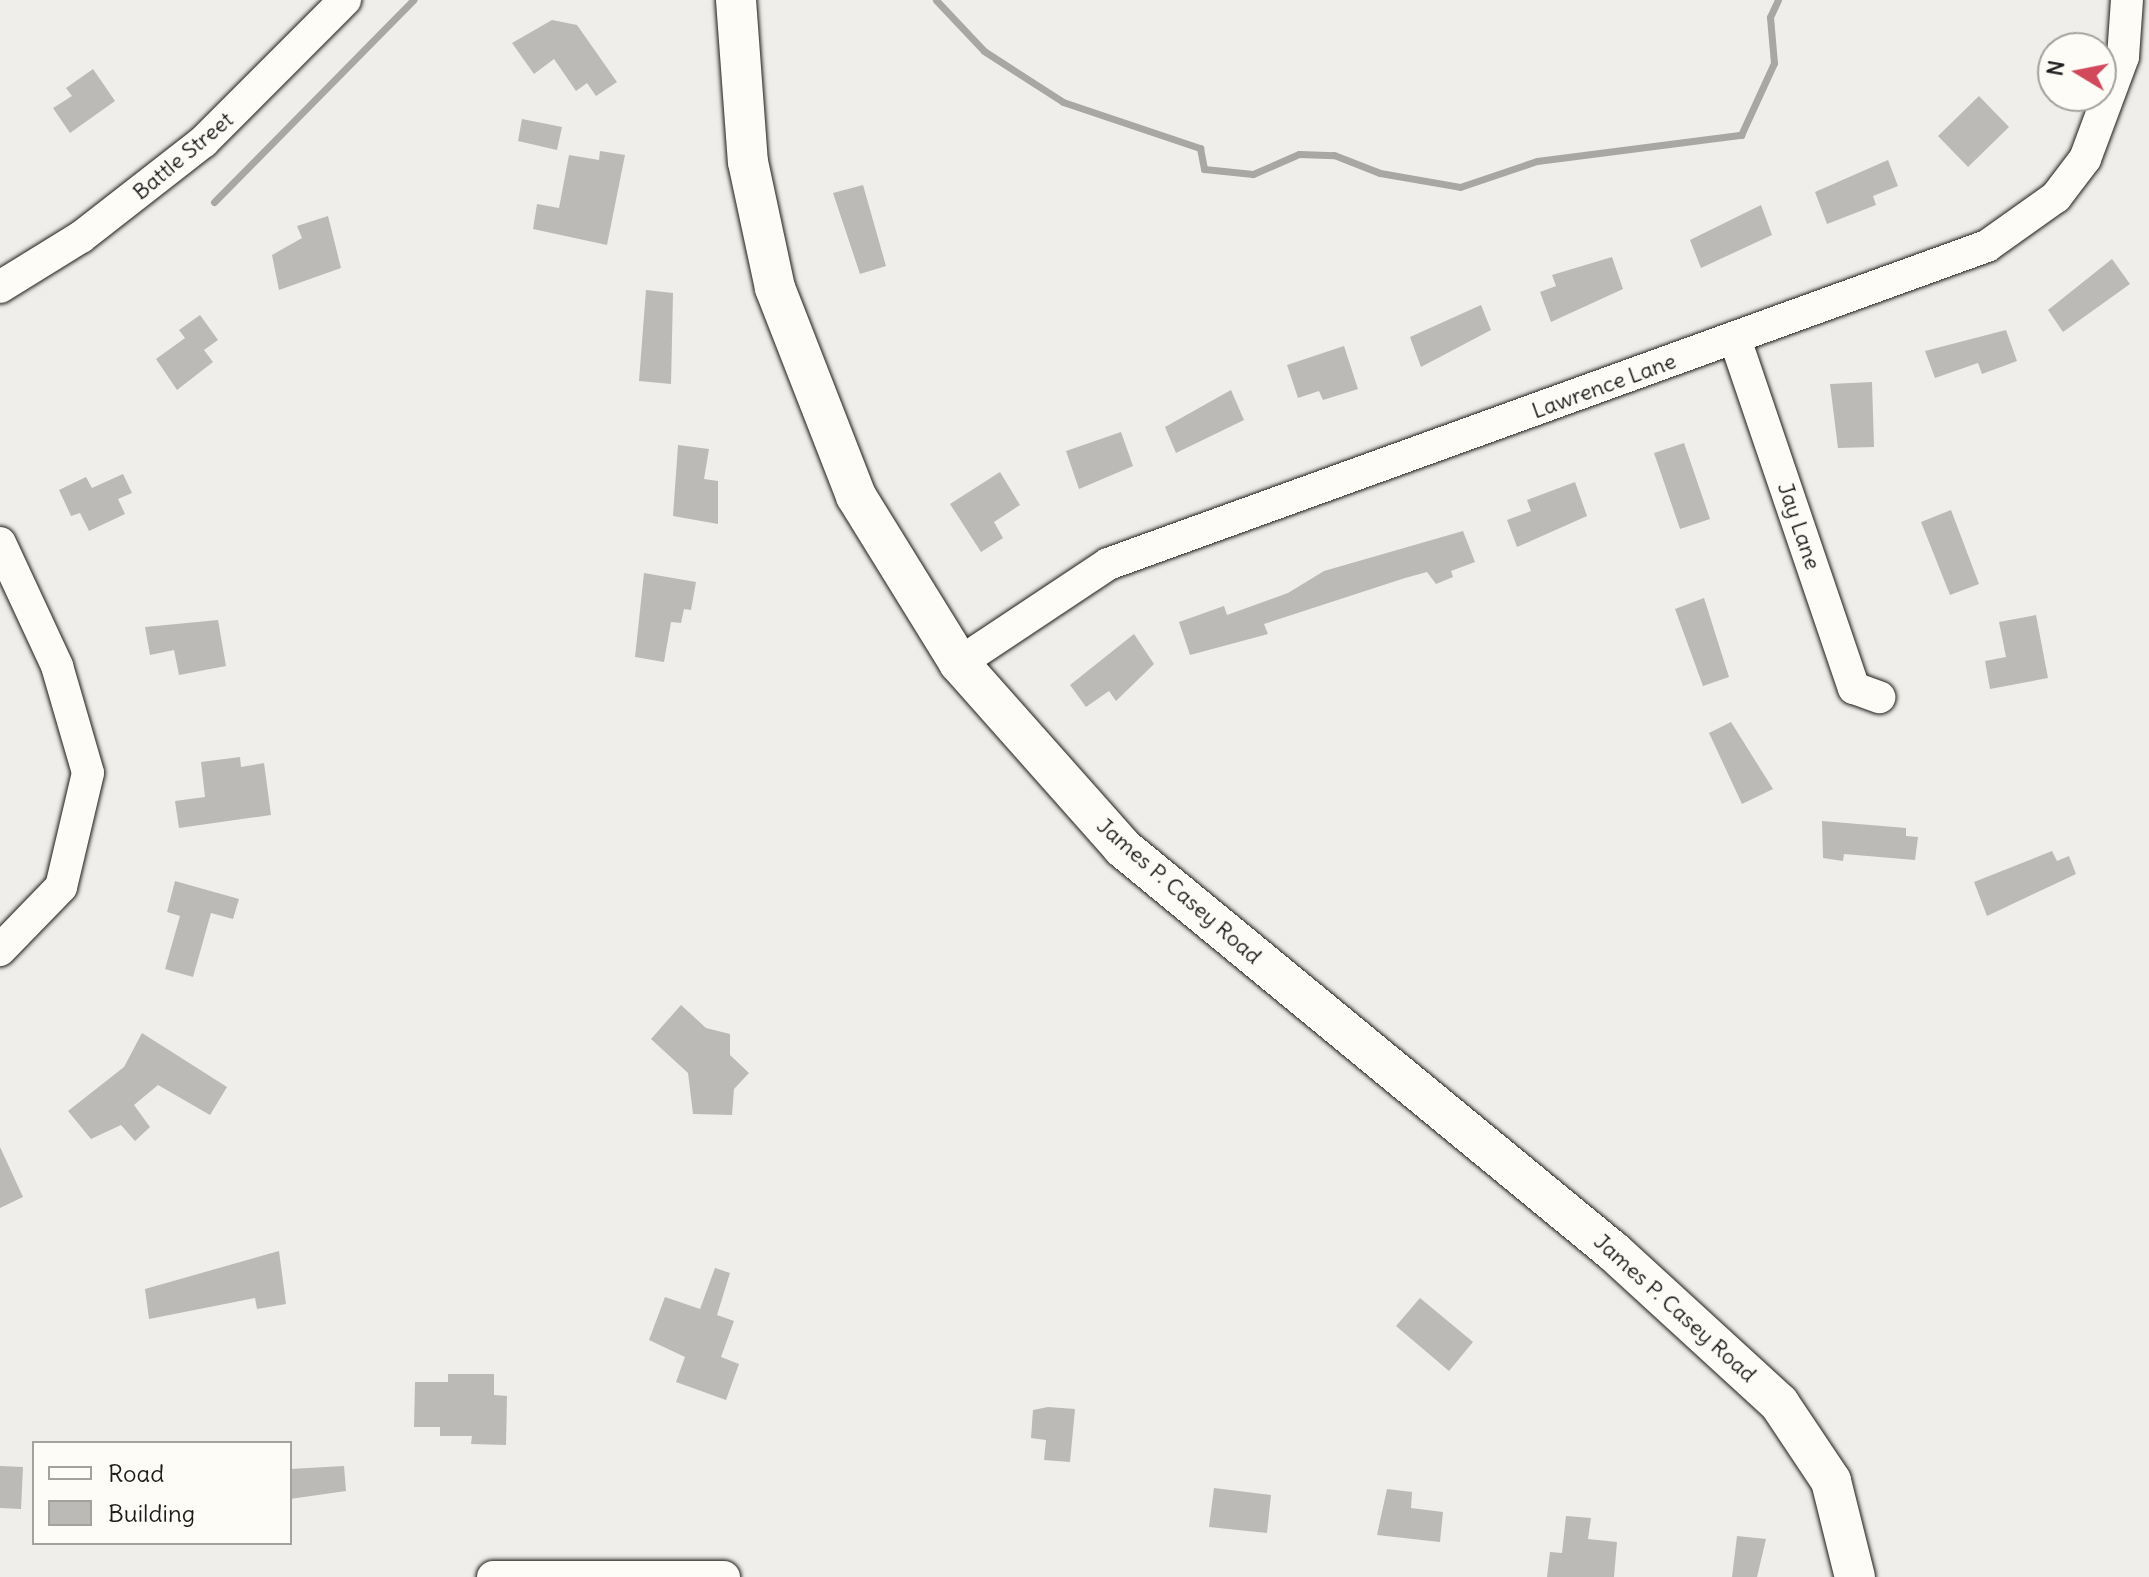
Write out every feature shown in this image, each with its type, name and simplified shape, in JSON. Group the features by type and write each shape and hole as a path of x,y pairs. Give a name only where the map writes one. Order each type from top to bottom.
{"main road":[{"name":"James P. Casey Road","path":"736,0 748,162 775,288 856,496 959,663 1123,848 1614,1252 1779,1403 1831,1481 1855,1577"}],"street":[{"name":"Battle Street","path":"0,287 81,237 203,142 345,0"},
{"name":"Lawrence Lane","path":"959,663 1108,564 1987,246 2028,221 2085,159 2108,110 2123,57 2127,0"},
{"name":"Jay Lane","path":"1735,339 1854,688 1879,697"},
{"path":"0,543 57,666 88,773 61,887 0,950"},
{"path":"493,1577 724,1577"}],"building":[{"path":"552,20 577,25 617,82 596,96 587,83 576,91 554,59 534,74 512,43"},
{"path":"93,69 115,101 70,133 53,108 72,96 66,88"},
{"path":"1979,96 2009,127 1968,167 1938,136"},
{"path":"522,119 562,127 557,150 518,141"},
{"path":"600,151 625,155 607,245 533,229 537,204 559,208 569,155 599,160"},
{"path":"1888,160 1898,186 1873,196 1876,205 1827,224 1815,192"},
{"path":"863,185 886,266 860,274 833,193"},
{"path":"1761,205 1772,235 1701,268 1690,240"},
{"path":"328,216 341,268 279,290 272,255 302,238 297,226"},
{"path":"1612,257 1623,289 1551,322 1540,292 1556,286 1552,275"},
{"path":"2112,259 2130,284 2063,332 2048,310"},
{"path":"646,290 673,293 671,384 639,381"},
{"path":"1481,305 1491,330 1421,367 1410,337"},
{"path":"200,315 218,340 204,350 213,362 177,390 156,359 185,338 179,330"},
{"path":"2006,330 2017,361 1982,374 1978,363 1935,378 1925,351"},
{"path":"1344,346 1358,389 1323,400 1319,391 1298,398 1287,365"},
{"path":"1872,382 1874,447 1838,448 1830,384"},
{"path":"1231,390 1244,420 1176,453 1165,427"},
{"path":"1121,432 1133,466 1079,489 1066,451"},
{"path":"1684,443 1710,519 1680,529 1654,453"},
{"path":"678,445 709,449 704,479 718,481 718,524 673,516"},
{"path":"1000,472 1020,505 994,522 1003,538 981,552 950,504"},
{"path":"123,474 132,493 118,499 125,514 89,531 80,513 71,516 59,490 86,477 92,488"},
{"path":"1575,482 1587,516 1517,547 1507,520 1531,511 1527,500"},
{"path":"1951,510 1979,584 1950,595 1921,522"},
{"path":"1463,531 1475,562 1451,571 1453,577 1436,584 1427,572 1405,578 1264,624 1268,634 1190,655 1179,622 1224,606 1227,615 1288,593 1324,571"},
{"path":"644,573 696,582 691,610 684,609 681,623 671,622 664,662 635,657"},
{"path":"1704,598 1729,677 1703,686 1675,609"},
{"path":"2036,615 2048,678 1990,689 1985,661 2006,657 1999,622"},
{"path":"218,620 226,666 179,675 174,650 150,655 145,627"},
{"path":"1134,634 1154,664 1116,701 1109,691 1086,707 1070,685"},
{"path":"1731,722 1773,789 1742,804 1709,733"},
{"path":"240,757 241,767 264,763 271,815 179,828 175,801 205,797 201,762"},
{"path":"1822,821 1906,828 1906,836 1918,837 1915,860 1844,854 1843,861 1823,858"},
{"path":"2052,851 2057,861 2069,856 2076,874 1987,916 1974,882"},
{"path":"175,881 239,899 233,919 211,913 193,977 165,969 180,916 167,912"},
{"path":"681,1005 706,1028 730,1034 730,1055 749,1073 734,1089 732,1115 693,1114 688,1073 651,1039"},
{"path":"142,1033 227,1087 210,1115 158,1085 134,1105 150,1127 135,1141 121,1125 91,1139 68,1111 124,1067"},
{"path":"0,1147 23,1197 0,1208"},
{"path":"279,1251 286,1304 257,1309 255,1298 149,1319 145,1289"},
{"path":"715,1268 730,1273 717,1315 734,1321 721,1357 739,1364 726,1400 676,1382 685,1357 649,1340 665,1297 700,1309"},
{"path":"1420,1298 1473,1342 1449,1371 1396,1326"},
{"path":"448,1374 494,1374 494,1395 507,1396 506,1445 471,1444 472,1436 440,1436 440,1427 414,1427 415,1382 448,1382"},
{"path":"1048,1407 1075,1409 1070,1462 1044,1460 1046,1440 1031,1438 1033,1410"},
{"path":"0,1466 23,1467 21,1509 0,1508"},
{"path":"344,1466 346,1491 292,1499 292,1469"},
{"path":"1214,1488 1271,1495 1267,1533 1209,1527"},
{"path":"1387,1489 1412,1492 1411,1508 1443,1512 1440,1542 1377,1535"},
{"path":"1566,1516 1591,1518 1588,1539 1617,1542 1614,1577 1547,1577 1550,1552 1562,1553"},
{"path":"1737,1536 1766,1539 1757,1577 1732,1577"}],"waterway":[{"path":"214,202 413,0"},
{"path":"936,0 984,51 1063,102 1200,148 1204,169 1253,174 1299,154 1334,155 1380,173 1460,187 1537,161 1741,135 1774,63 1770,17 1778,0"}]}
